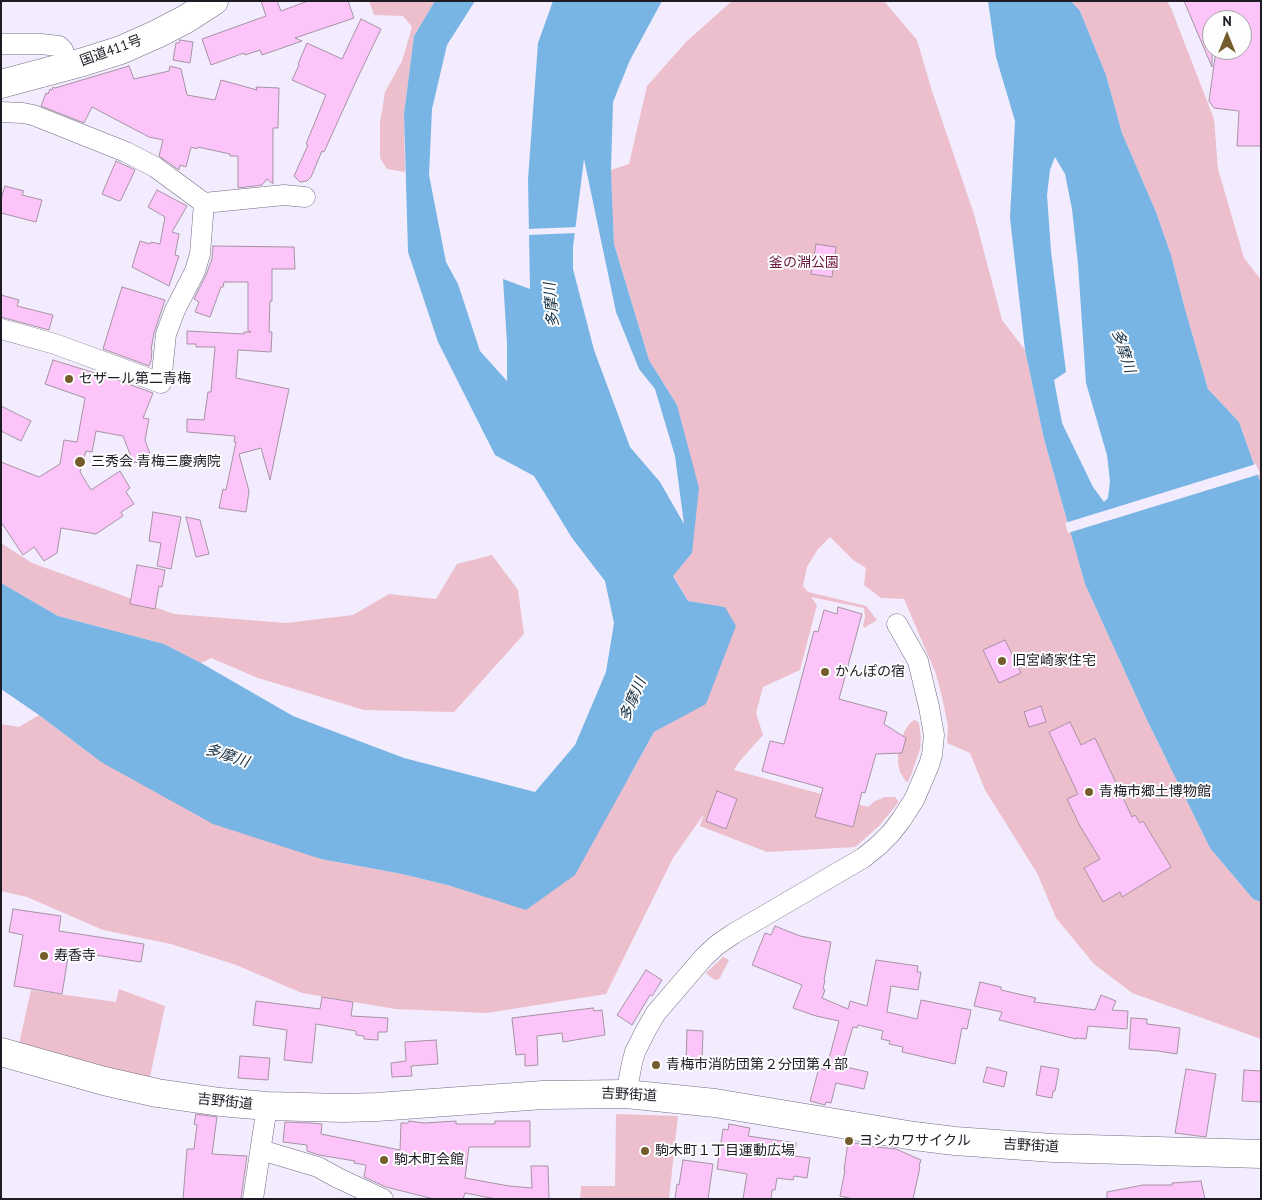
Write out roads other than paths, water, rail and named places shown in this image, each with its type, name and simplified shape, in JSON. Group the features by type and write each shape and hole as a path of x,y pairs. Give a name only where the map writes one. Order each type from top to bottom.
{"highway":[{"name":"国道411号","path":"1,84 98,58 140,42 186,19 214,1"},
{"name":"吉野街道","path":"1,1052 104,1081 157,1093 220,1102 267,1106 377,1107 543,1095 626,1094 715,1104 955,1141 1053,1148 1261,1154"}],"street":[{"path":"1,44 59,46 63,50 68,66"},
{"path":"1,112 23,113 33,116 126,152 155,167 204,203 284,194 305,197"},
{"path":"1,329 55,344 161,383 166,334 174,310 195,271 200,254 204,203"},
{"path":"626,1094 635,1052 646,1030 656,1013 704,957 717,945 734,934 863,858 891,833 902,820 914,800 929,765 934,735 920,668 914,653 897,624"},
{"path":"253,1199 267,1106"},
{"path":"261,1150 318,1166 338,1178 383,1199"}],"water":[{"name":"多摩川","path":"435,1 475,1 447,45 432,109 429,175 446,262 458,284 480,351 507,381 503,279 530,289 528,179 538,43 553,1 662,1 630,60 613,102 611,170 614,244 649,360 677,405 699,488 692,553 673,576 688,601 725,607 736,626 706,704 654,732 575,875 526,910 451,886 402,874 321,859 213,824 101,762 1,689 1,583 58,616 164,644 293,716 404,758 535,792 575,745 606,672 614,623 605,581 572,538 534,476 495,455 438,342 408,252 404,114 414,36","holes":["584,159 616,312 639,369 655,389 675,456 684,524 660,482 630,447 594,350 573,269 573,247"]},
{"name":"多摩川","path":"988,1 1071,1 1080,11 1106,75 1122,133 1156,212 1171,255 1208,389 1239,422 1261,484 1261,902 1253,899 1210,848 1146,718 1085,584 1044,439 1025,350 1010,218 1015,121 996,57","holes":["1055,157 1065,174 1072,209 1078,264 1086,383 1107,455 1110,481 1108,498 1104,502 1093,487 1062,423 1054,380 1066,372 1051,251 1047,195 1050,170"]}],"place":[{"name":"セザール第二青梅","path":"69,379"},
{"name":"三秀会 青梅三慶病院","path":"80,462"},
{"name":"旧宮崎家住宅","path":"1002,661"},
{"name":"かんぽの宿","path":"825,672"},
{"name":"青梅市郷土博物館","path":"1089,792"},
{"name":"寿香寺","path":"44,956"},
{"name":"青梅市消防団第２分団第４部","path":"656,1065"},
{"name":"ヨシカワサイクル","path":"849,1141"},
{"name":"駒木町１丁目運動広場","path":"645,1151"},
{"name":"駒木町会館","path":"384,1160"}],"park label":[{"name":"釜の淵公園","path":"804,263"}]}
